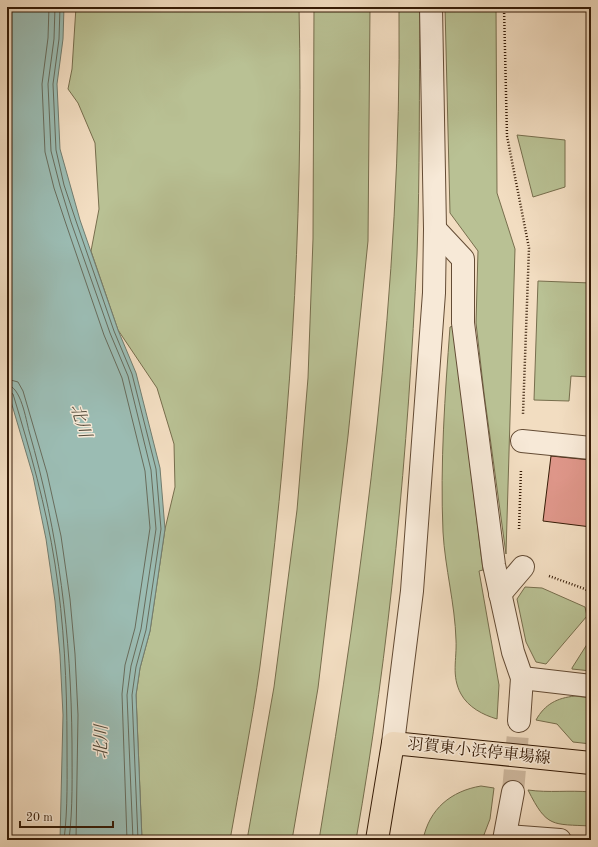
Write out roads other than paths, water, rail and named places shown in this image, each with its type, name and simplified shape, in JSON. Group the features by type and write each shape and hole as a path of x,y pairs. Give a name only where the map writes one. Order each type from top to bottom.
{"main road":[{"name":"羽賀東小浜停車場線","path":"377,840 393,744 591,763"}],"street":[{"path":"393,744 412,591 434,293 436,229 431,7"},
{"path":"436,229 463,259 463,323 494,565 513,652 522,678 519,721"},
{"path":"522,441 591,448"},
{"path":"500,594 523,567"},
{"path":"522,678 591,686"},
{"path":"514,792 505,838 560,840"}],"water":[{"name":"北川","path":"7,7 64,7 63,39 57,84 60,149 80,220 118,330 136,373 160,468 165,529 150,631 140,668 136,695 142,840 60,840 63,715 60,655 55,601 46,539 33,476 7,388"}],"tunnel":[{"path":"513,792 519,721"}]}
